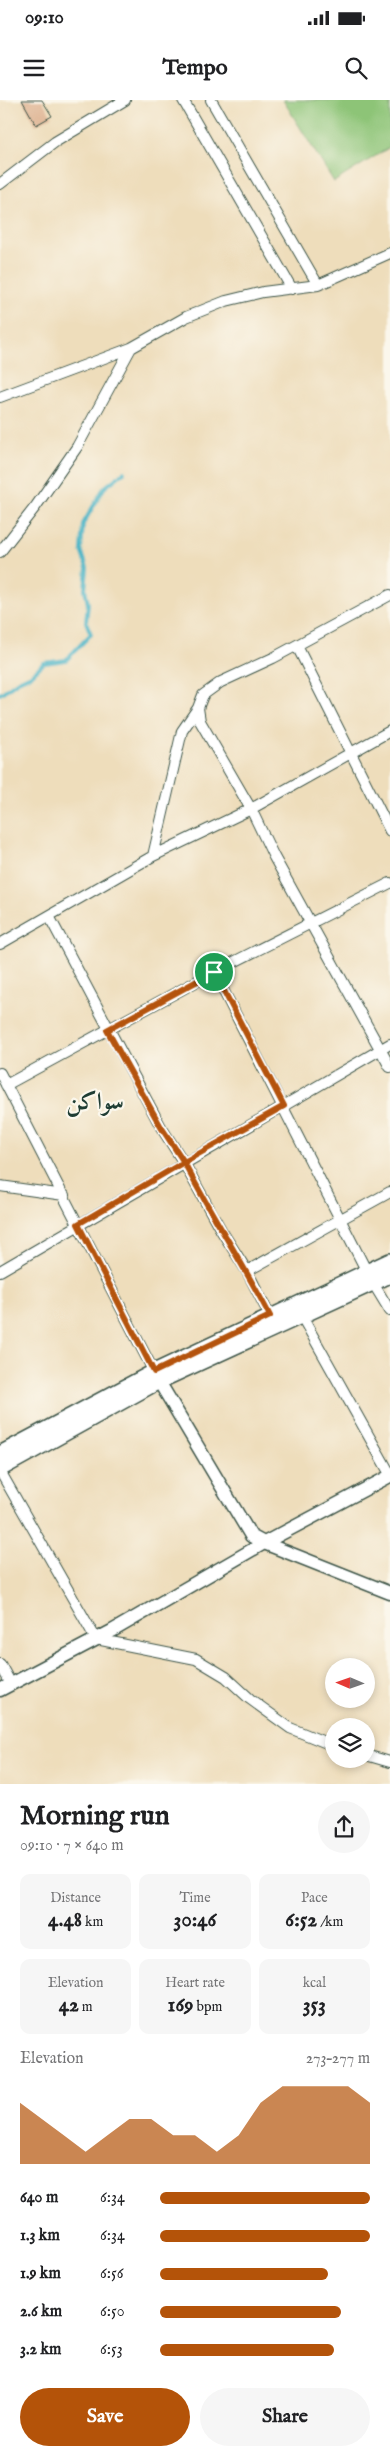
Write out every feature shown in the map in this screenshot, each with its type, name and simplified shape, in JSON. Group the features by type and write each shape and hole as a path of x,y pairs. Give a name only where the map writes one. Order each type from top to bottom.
{"main road":[{"path":"0,1470 156,1377 301,1315 370,1277 390,1261"},
{"path":"0,1454 156,1377 270,1316 370,1277 390,1275"}],"street":[{"path":"0,184 55,142 125,100"},
{"path":"183,100 292,289"},
{"path":"211,100 318,286"},
{"path":"0,397 131,348 186,317 226,301 318,286 390,254"},
{"path":"0,552 36,506 77,447 131,348"},
{"path":"153,856 182,731 198,708 203,695 221,682 297,646 390,595"},
{"path":"297,646 390,831"},
{"path":"198,708 200,721 251,809 310,923 390,1067"},
{"path":"0,944 153,856 251,809 351,751 390,731"},
{"path":"6,1085 214,972 390,882"},
{"path":"49,916 107,1030 161,1127 184,1162 220,1230 247,1271 270,1316"},
{"path":"214,972 284,1106 340,1220 390,1311"},
{"path":"0,1271 184,1162 390,1044"},
{"path":"0,1073 156,1377 251,1536 264,1543 390,1593"},
{"path":"0,1186 64,1196"},
{"path":"247,1271 390,1192"},
{"path":"0,1664 6,1687 390,1475 301,1315"},
{"path":"0,1470 96,1639 196,1659 226,1677 250,1699 290,1728 325,1742"},
{"path":"375,1758 390,1762"}],"green space":[{"path":"283,100 390,100 390,147 334,182"}],"building":[{"path":"22,100 42,100 52,116 36,125"}],"waterway":[{"path":"0,694 18,681 31,675 44,663 66,660 91,634 86,622 88,604 85,589 87,568 81,550 83,524 104,488 124,472"}],"district":[{"name":"سواكن","path":"95,1101"}],"route":[{"path":"214,972 107,1030 161,1127 184,1162 78,1224 154,1372 270,1316 247,1271 206,1206 184,1162 284,1106 214,972"}]}
